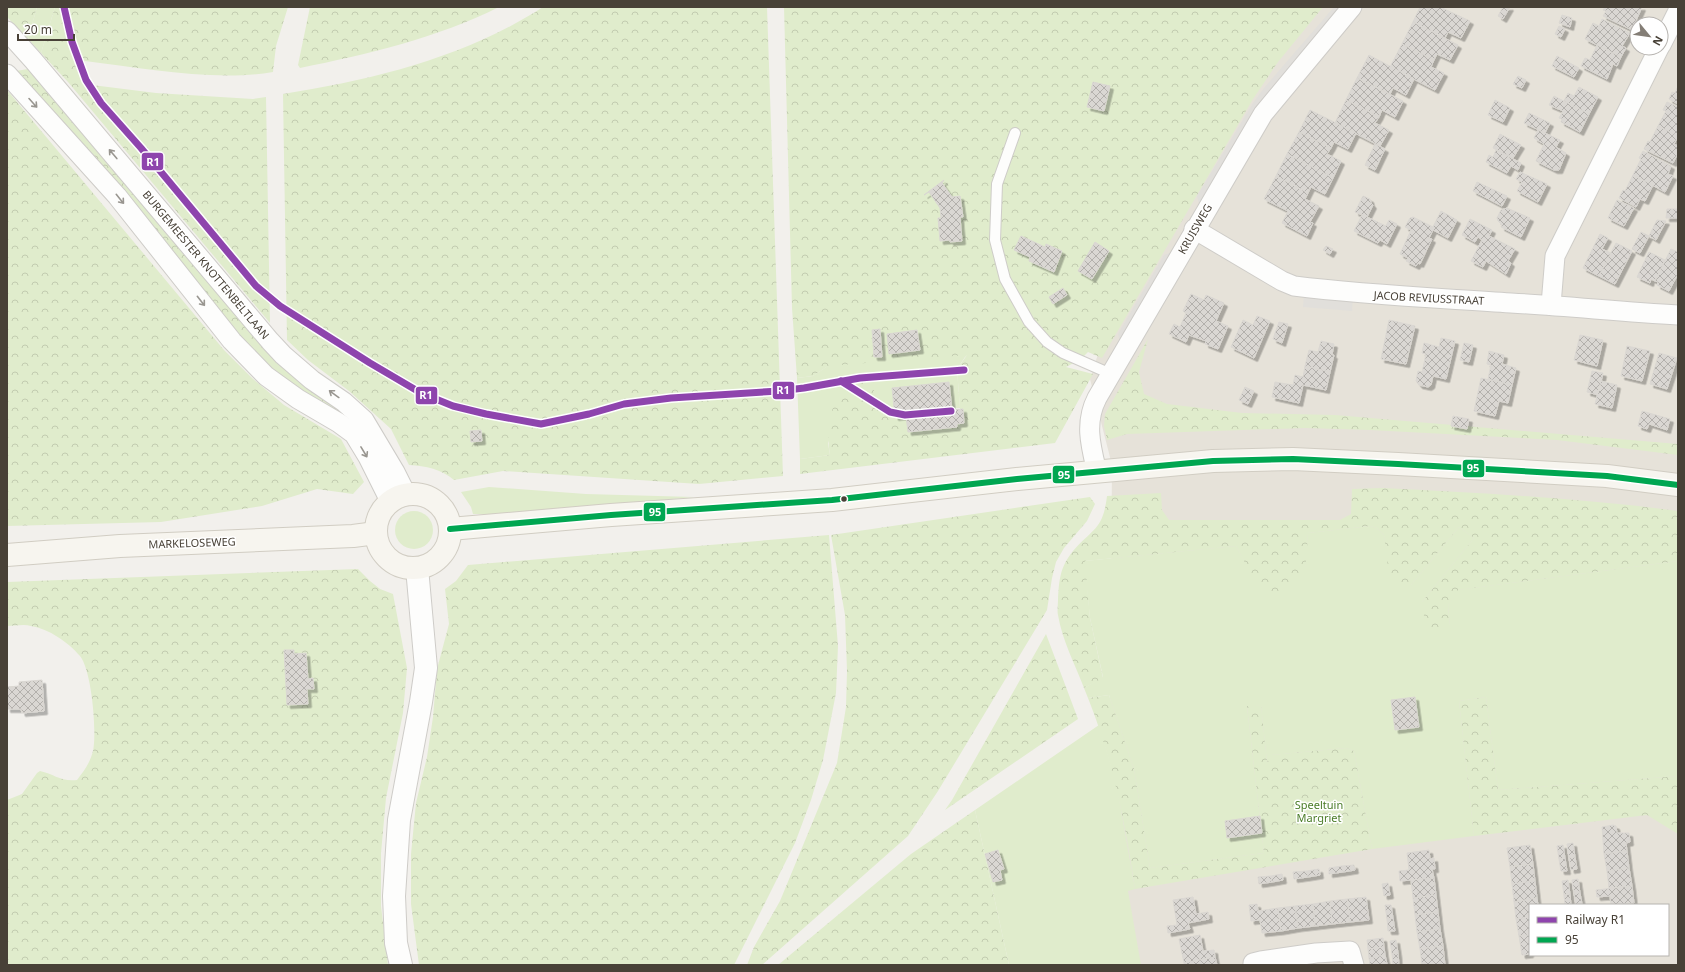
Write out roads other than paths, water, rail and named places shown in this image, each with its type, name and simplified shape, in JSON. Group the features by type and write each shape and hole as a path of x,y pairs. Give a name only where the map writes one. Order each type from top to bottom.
{"main road":[{"path":"450,529 619,514 832,500 1017,479 1213,461 1292,459 1607,476 1678,485"},
{"path":"421,495 432,499 441,507 447,517 450,529 449,540 437,559 428,565 417,568 407,567 389,559 378,543 376,533 377,521 383,510 398,497 421,495"},
{"name":"MARKELOSEWEG","path":"7,555 120,546 200,544 353,536 376,533"}],"street":[{"name":"KRUISWEG","path":"1097,472 1090,444 1089,419 1092,407 1194,229 1263,114 1352,7"},
{"path":"1669,29 1678,11"},
{"name":"BURGEMEESTER KNOTTENBELTLAAN","path":"7,31 283,355 312,380 344,402 364,420 395,472 398,497"},
{"path":"1551,305 1555,256 1655,56"},
{"path":"7,74 117,196 232,341 266,376 298,399 333,419 354,434 368,457 398,497"},
{"name":"JACOB REVIUSSTRAAT","path":"1194,229 1282,281 1294,286 1371,295 1551,305 1637,313 1678,315"},
{"path":"400,965 396,942 394,896 398,820 421,702 426,668 417,568"},
{"path":"1253,965 1253,963 1316,953 1350,951 1354,965"}],"lane":[{"path":"1015,133 997,184 995,240 1005,279 1029,322 1046,342 1063,353 1111,374"}],"rail line":[{"name":"R1","path":"64,7 72,42 86,80 101,103 141,148 256,286 280,306 370,363 421,393 453,406 486,414 541,424 589,414 624,404 671,398 779,391 860,378 964,370"},
{"name":"R1","path":"841,381 890,412 905,415 951,411"}],"park label":[{"name":"Speeltuin Margriet","path":"1319,811"}]}
